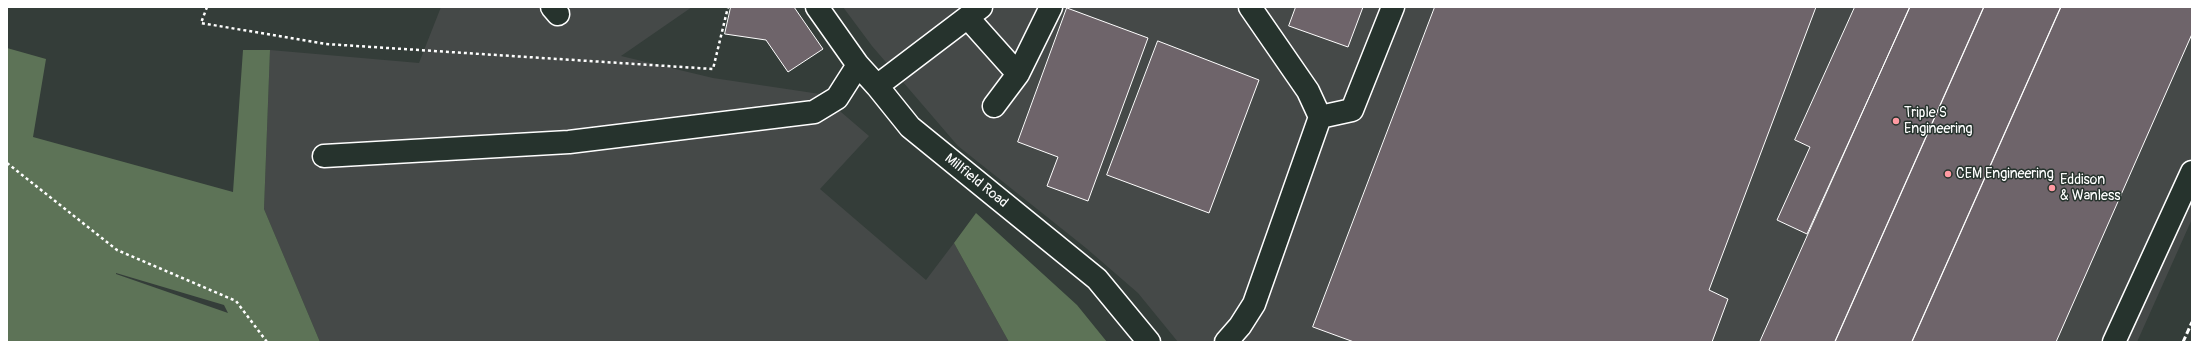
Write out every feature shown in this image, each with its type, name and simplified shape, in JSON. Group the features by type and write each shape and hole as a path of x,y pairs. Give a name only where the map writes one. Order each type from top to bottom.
{"street":[{"name":"Millfield Road","path":"817,7 858,65 878,86 910,127 1096,279 1149,342"},
{"path":"994,106 1018,74 1051,7"},
{"path":"1226,342 1240,326 1254,304 1320,117 1308,91 1250,7"},
{"path":"1320,117 1352,110 1393,7"},
{"path":"878,86 975,12 1018,74"},
{"path":"324,156 569,142 814,112 837,98 858,65"},
{"path":"2114,342 2192,172"}],"path":[{"path":"207,7 201,23 326,44 713,69 728,7"},
{"path":"7,163 117,250 236,301 267,342"}],"shaded area":[{"path":"441,7 692,7 621,56 713,78 820,94 869,136 820,189 926,280 954,243 1009,342 320,342 264,209 270,50 419,63"},
{"path":"843,7 2192,7 2192,219 2137,342 1178,342 1138,293 1086,248 958,146 872,46"}],"green space":[{"path":"7,48 46,59 33,137 233,192 243,50 270,50 264,209 320,342 7,342","holes":["116,273 224,305 228,313"]},
{"path":"976,213 1077,305 1107,342 1009,342 954,243"}],"building":[{"path":"731,7 794,7 823,49 788,72 766,40 725,34"},
{"path":"1296,7 1363,7 1348,47 1289,26"},
{"path":"1435,7 1816,7 1709,290 1728,299 1712,342 1354,342 1313,327"},
{"name":"Triple S Engineering","path":"1855,7 1910,7 1807,234 1777,220 1810,147 1795,140"},
{"name":"Triple S Engineering","path":"1910,7 1984,7 1835,342 1760,342"},
{"name":"CEM Engineering","path":"1984,7 2061,7 1912,342 1835,342"},
{"name":"Eddison & Wanless","path":"2061,7 2192,7 2192,34 2056,342 1912,342"},
{"path":"1067,8 1148,38 1088,201 1047,186 1058,157 1018,142"},
{"path":"1158,41 1259,80 1209,213 1107,175"}],"railway":[{"path":"2183,342 2192,322"}],"place":[{"name":"Triple S Engineering","path":"1896,121"},
{"name":"CEM Engineering","path":"1948,174"},
{"name":"Eddison & Wanless","path":"2052,188"}]}
